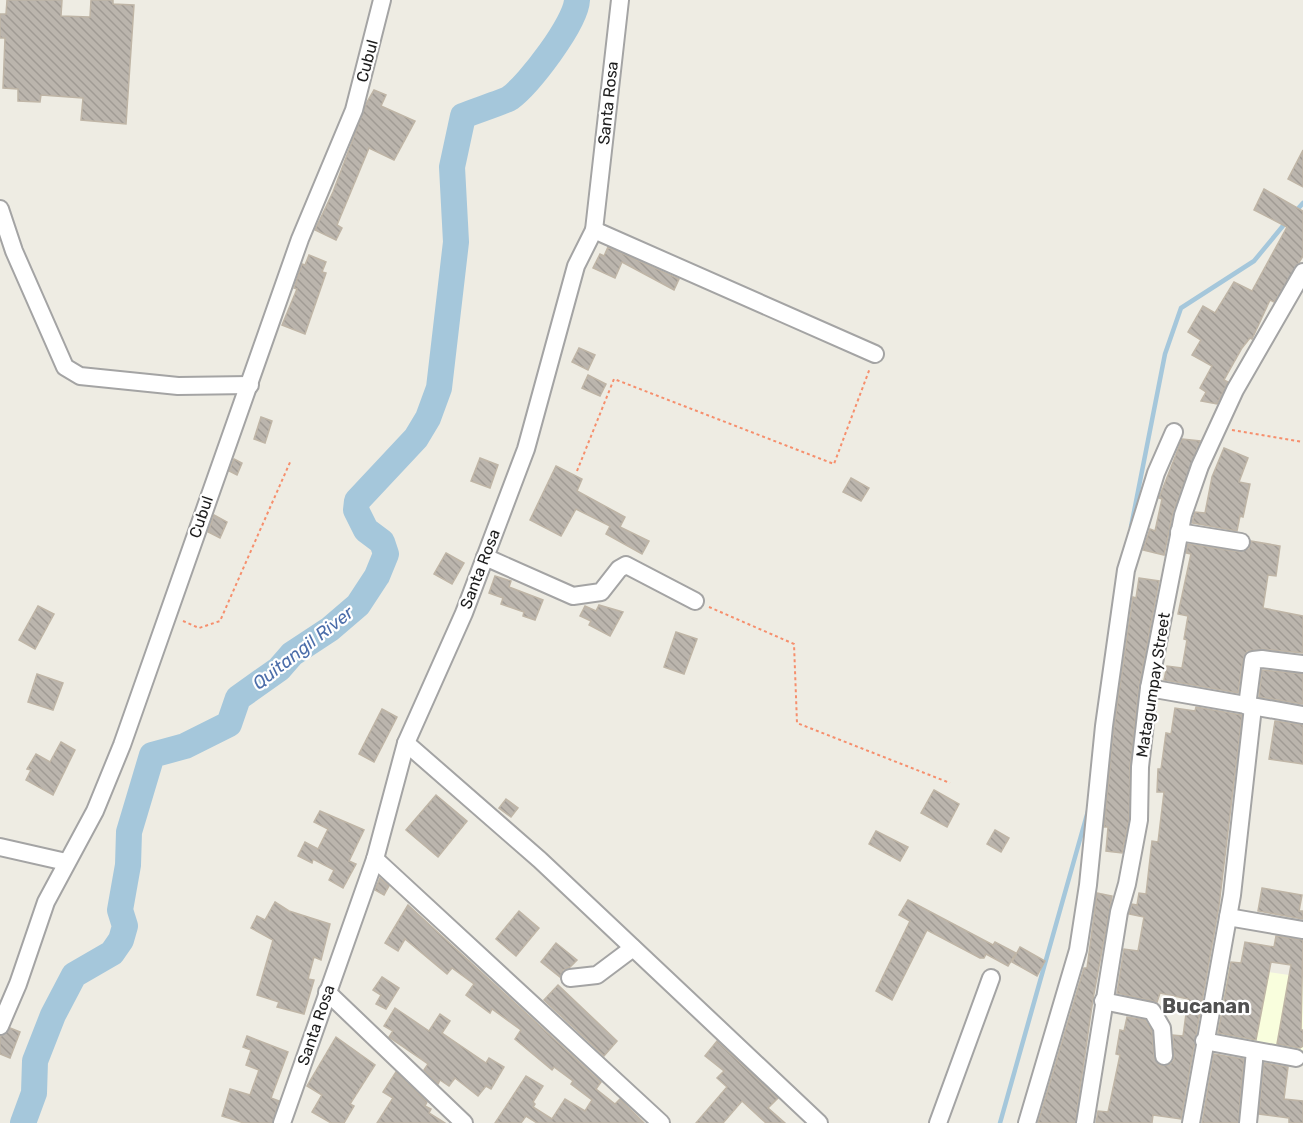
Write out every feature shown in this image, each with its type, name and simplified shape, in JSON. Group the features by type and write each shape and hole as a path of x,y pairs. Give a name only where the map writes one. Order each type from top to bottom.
{"street":[{"name":"Cubul","path":"0,1026 18,984 46,902 95,811 122,745 300,239 354,110 382,0"},
{"name":"Santa Rosa","path":"282,1123 375,859 406,743 485,557 526,449 576,266 594,230 620,0"},
{"path":"0,209 14,251 65,367 81,376 154,384 250,385"},
{"path":"594,230 875,354"},
{"name":"Matagumpay Street","path":"1084,1123 1119,912 1127,884 1139,820 1140,767 1149,688 1179,532 1197,476 1235,390 1303,272"},
{"path":"1027,1123 1078,950 1088,885 1104,726 1126,570 1156,473 1174,432"},
{"path":"1179,532 1241,542"},
{"path":"485,557 573,596 600,592 619,569 626,565 695,601"},
{"path":"1191,1123 1228,918 1253,660 1303,663"},
{"path":"1149,688 1303,715"},
{"path":"406,743 540,861 819,1123"},
{"path":"0,847 66,862"},
{"path":"375,859 661,1123"},
{"path":"1228,918 1303,930"},
{"path":"570,978 597,975 633,948"},
{"path":"938,1123 991,978"},
{"path":"327,993 464,1123"},
{"path":"1103,1001 1152,1011 1162,1028 1164,1056"},
{"path":"1204,1041 1296,1058"},
{"path":"1248,1123 1255,1051"}],"path":[{"path":"577,471 614,379 834,464 875,354"},
{"path":"1217,428 1303,442"},
{"path":"166,615 199,628 220,621 291,460"},
{"path":"695,601 794,644 796,723 950,783"}],"shaded area":[{"path":"1221,965 1303,977 1303,1066 1207,1048"}],"building":[{"path":"7,0 62,0 61,16 90,17 91,0 113,0 113,4 134,5 126,124 81,120 83,98 41,95 40,102 18,101 18,89 3,88 5,38 0,38 0,14 6,14"},
{"path":"374,90 386,95 381,106 415,121 394,160 369,148 337,225 342,228 336,240 315,230 333,192 367,102"},
{"path":"1303,150 1303,187 1288,179"},
{"path":"1264,189 1303,211 1303,256 1274,302 1270,300 1252,339 1250,338 1242,348 1224,380 1228,382 1217,404 1201,401 1206,392 1200,388 1212,366 1192,355 1201,340 1188,332 1203,306 1215,313 1234,282 1252,291 1287,227 1254,210"},
{"path":"608,247 679,279 674,290 622,262 615,278 593,268 600,254 604,256"},
{"path":"309,255 326,262 322,272 326,273 305,334 282,325 297,289 294,288 302,264 305,265"},
{"path":"579,348 595,355 588,370 572,362"},
{"path":"588,375 606,384 600,396 582,388"},
{"path":"261,417 272,421 265,443 254,439"},
{"path":"1182,439 1200,441 1173,512 1164,555 1143,550 1150,529 1155,531 1162,499 1159,498"},
{"path":"1224,448 1248,458 1239,482 1250,484 1243,517 1240,516 1237,531 1192,523 1195,512 1205,513 1212,477"},
{"path":"480,458 498,465 490,488 471,481"},
{"path":"234,459 242,463 237,475 229,471"},
{"path":"556,466 582,479 577,491 625,517 620,527 649,541 642,554 606,534 610,526 576,509 561,536 530,520"},
{"path":"851,478 869,488 861,501 843,492"},
{"path":"214,515 227,522 220,538 208,532"},
{"path":"1251,541 1280,546 1276,576 1268,575 1263,608 1303,616 1303,653 1263,649 1247,651 1243,659 1238,693 1164,680 1167,666 1182,668 1187,640 1184,639 1188,616 1178,614 1191,554 1186,553 1188,544 1240,552 1249,549"},
{"path":"446,553 464,563 452,584 434,574"},
{"path":"495,576 511,581 509,587 543,600 535,620 523,616 524,612 501,604 503,598 489,593"},
{"path":"1139,578 1159,581 1139,687 1130,766 1129,819 1122,853 1106,851 1108,827 1104,827 1114,727 1133,597 1136,598"},
{"path":"599,605 623,612 610,636 589,625 591,621 580,616 585,606 596,611"},
{"path":"38,606 54,614 35,649 19,640"},
{"path":"676,632 697,639 684,674 664,667"},
{"path":"1262,670 1303,674 1303,704 1259,697"},
{"path":"37,674 63,683 53,710 28,702"},
{"path":"1196,707 1242,715 1219,906 1181,1119 1153,1115 1152,1123 1096,1123 1098,1111 1108,1112 1120,1055 1116,1054 1120,1030 1124,1031 1127,1017 1145,1020 1152,1031 1154,1057 1160,1066 1169,1065 1174,1060 1173,1035 1183,1036 1188,999 1160,993 1157,1002 1117,993 1124,949 1138,951 1144,917 1129,914 1132,904 1137,905 1139,893 1146,894 1152,841 1158,842 1164,792 1157,792 1158,769 1161,769 1166,733 1171,734 1175,708 1195,711"},
{"path":"382,709 397,717 374,762 359,754"},
{"path":"1275,721 1303,725 1303,764 1269,759"},
{"path":"61,742 75,750 53,795 26,780 31,770 27,769 36,754 50,762"},
{"path":"934,790 959,804 947,827 921,813"},
{"path":"436,795 467,821 438,857 406,830"},
{"path":"506,799 518,808 511,817 499,808"},
{"path":"320,811 364,830 349,861 356,864 343,888 329,880 334,870 313,859 312,863 298,856 305,842 318,849 328,829 314,822"},
{"path":"995,830 1009,838 1001,852 987,844"},
{"path":"876,831 908,847 900,861 869,844"},
{"path":"380,878 389,886 384,895 375,890"},
{"path":"1262,888 1302,895 1299,911 1303,911 1303,919 1258,911"},
{"path":"1097,893 1112,896 1093,999 1075,1123 1038,1123 1084,968 1087,968"},
{"path":"908,900 993,945 995,942 1016,953 1008,966 986,954 984,958 980,958 927,930 892,1000 876,991 910,921 899,915"},
{"path":"275,902 289,911 330,924 321,960 314,957 308,979 314,980 304,1014 277,1007 279,1002 257,995 273,940 251,928 257,916 265,920"},
{"path":"408,905 601,1082 596,1089 615,1104 620,1099 644,1123 537,1123 526,1116 521,1123 495,1123 526,1076 543,1086 533,1102 535,1104 533,1107 552,1119 565,1099 585,1111 592,1100 571,1084 573,1081 554,1067 552,1070 515,1039 521,1030 492,1009 490,1013 466,995 474,984 452,968 447,974 405,939 398,951 385,943"},
{"path":"519,911 539,928 516,956 496,939"},
{"path":"1276,936 1303,940 1301,1030 1303,1030 1303,1046 1300,1048 1277,1044 1291,965 1271,962 1256,1040 1218,1033 1231,962 1241,963 1245,942 1274,947"},
{"path":"556,943 577,960 563,970 560,977 541,962"},
{"path":"1020,947 1045,961 1037,976 1012,962"},
{"path":"382,977 399,988 386,1009 376,1004 381,995 373,990"},
{"path":"558,985 617,1041 604,1056 544,1000"},
{"path":"395,1008 429,1031 440,1014 450,1021 442,1033 486,1063 489,1058 504,1067 491,1089 486,1086 478,1096 455,1078 449,1086 440,1080 438,1084 424,1070 428,1064 389,1037 393,1031 384,1026"},
{"path":"10,1028 20,1032 10,1058 0,1054 0,1037"},
{"path":"247,1036 288,1052 271,1098 279,1101 272,1123 244,1123 222,1116 230,1089 250,1095 259,1070 246,1065 251,1050 243,1047"},
{"path":"336,1037 375,1065 350,1104 354,1106 344,1123 331,1123 312,1112 322,1095 307,1086"},
{"path":"717,1041 778,1098 768,1108 785,1123 766,1123 742,1101 723,1123 696,1123 727,1087 717,1078 724,1071 705,1056"},
{"path":"1214,1054 1244,1059 1238,1123 1202,1123"},
{"path":"1264,1063 1288,1067 1284,1099 1303,1101 1303,1123 1289,1123 1289,1118 1259,1114"},
{"path":"396,1072 427,1102 425,1106 431,1109 429,1113 445,1123 377,1123 393,1098 383,1092"}],"waterway":[{"name":"Quitangil River","path":"23,1123 34,1093 35,1061 53,1015 74,975 112,953 121,940 125,926 120,910 128,865 129,832 152,755 185,746 229,724 238,698 279,669 292,654 330,629 358,605 377,576 386,554 382,542 366,530 356,510 357,501 416,438 428,418 439,388 456,242 452,167 463,116 510,98 518,91 539,67 560,37 575,10 577,0"},
{"path":"1295,212 1303,203"},
{"path":"1131,527 1165,354 1181,308 1254,261 1287,221"},
{"path":"1000,1123 1088,811"}],"district":[{"name":"Bucanan","path":"1206,1006"}]}
